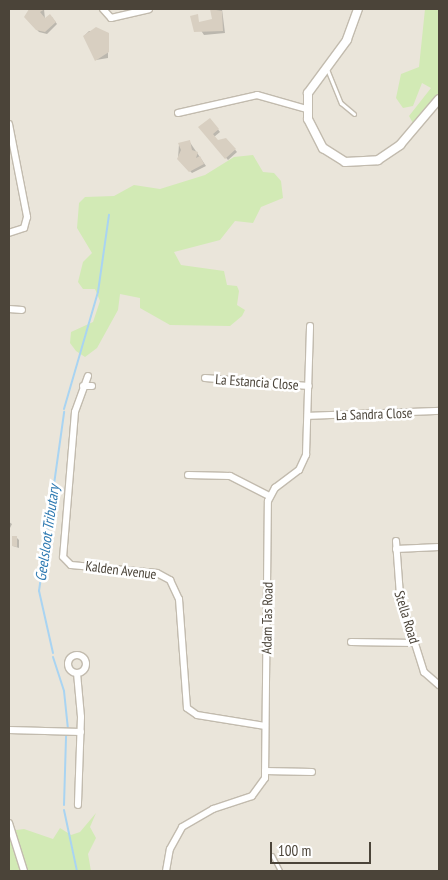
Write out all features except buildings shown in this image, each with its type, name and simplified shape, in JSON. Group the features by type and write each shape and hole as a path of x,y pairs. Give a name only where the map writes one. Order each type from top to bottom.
{"street":[{"path":"103,9 111,18 149,9"},
{"path":"358,9 350,34 308,93 306,109 323,148 339,160 358,164 394,150 439,99"},
{"path":"178,113 257,95 306,109"},
{"path":"9,124 27,217 20,230 9,233"},
{"path":"9,308 22,310"},
{"path":"188,475 230,476 269,496 304,460 308,416 310,326"},
{"name":"Kalden Avenue","path":"88,376 75,412 63,558 72,565 157,573 170,580 180,599 185,705 197,715 265,726"},
{"name":"La Estancia Close","path":"205,378 308,386"},
{"path":"83,386 92,386"},
{"name":"La Sandra Close","path":"308,416 439,411"},
{"name":"Adam Tas Road","path":"166,871 170,849 182,827 213,809 252,796 263,783 265,771 269,496"},
{"name":"Stella Road","path":"396,541 398,588 425,675 439,685"},
{"path":"396,549 439,547"},
{"path":"351,642 415,643"},
{"path":"77,673 81,732 78,805"},
{"path":"9,730 81,732"},
{"path":"265,771 312,772"},
{"path":"9,823 24,871"}],"lane":[{"path":"326,66 341,103 354,114"},
{"path":"272,855 280,871"}],"shaded area":[{"path":"9,9 439,9 439,871 9,871"}],"green space":[{"path":"425,9 439,9 439,96 414,125 409,116 431,88 422,83 413,106 403,108 396,98 401,74 419,67"},
{"path":"253,155 263,172 274,173 281,181 283,198 261,207 253,223 235,221 220,240 174,252 181,265 224,271 227,285 237,286 239,291 237,305 245,310 242,316 230,326 170,325 140,308 140,298 120,294 118,310 97,348 85,357 76,351 70,343 71,332 93,322 100,301 95,289 83,289 78,282 83,262 92,253 77,228 79,203 85,197 114,196 134,185 160,189 205,175 234,157"},
{"path":"96,813 90,827 96,838 88,854 91,871 9,871 9,831 24,829 53,839 60,828 71,835 80,832"}],"waterway":[{"name":"Geelsloot Tributary","path":"64,409 98,292 109,215"},
{"name":"Geelsloot Tributary","path":"53,653 39,591 64,412"},
{"name":"Geelsloot Tributary","path":"53,657 64,691 68,727"},
{"name":"Geelsloot Tributary","path":"64,805 66,736"},
{"name":"Geelsloot Tributary","path":"64,810 77,871"}]}
